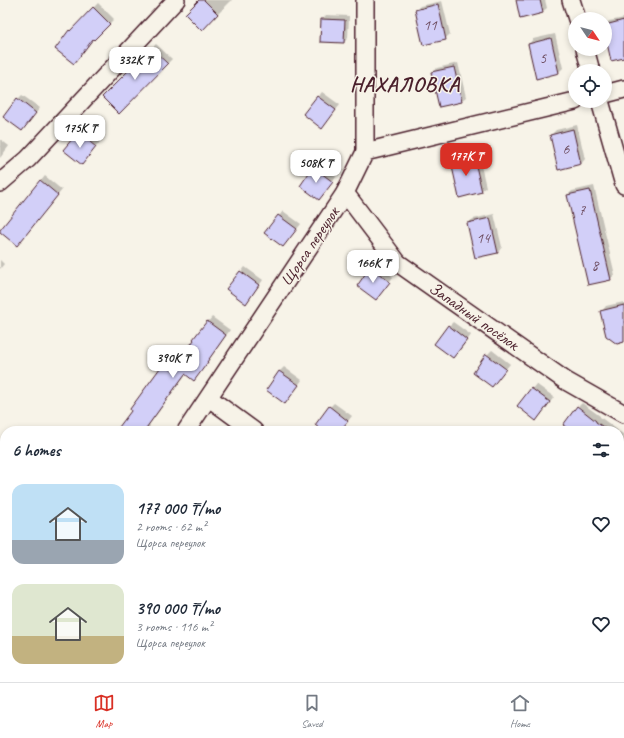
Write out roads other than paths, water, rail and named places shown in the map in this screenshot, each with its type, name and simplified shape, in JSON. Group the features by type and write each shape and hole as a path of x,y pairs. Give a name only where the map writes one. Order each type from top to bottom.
{"street":[{"path":"0,183 28,159 176,0"},
{"path":"365,0 365,152 568,103"},
{"path":"571,0 574,12"},
{"path":"612,92 624,89"},
{"path":"602,108 624,185"},
{"name":"Щорса переулок","path":"189,426 345,193 365,152"},
{"name":"Западный посёлок","path":"345,193 398,263 566,381 624,414"},
{"path":"209,398 247,426"}],"district":[{"name":"НАХАЛОВКА","path":"405,84"}]}
